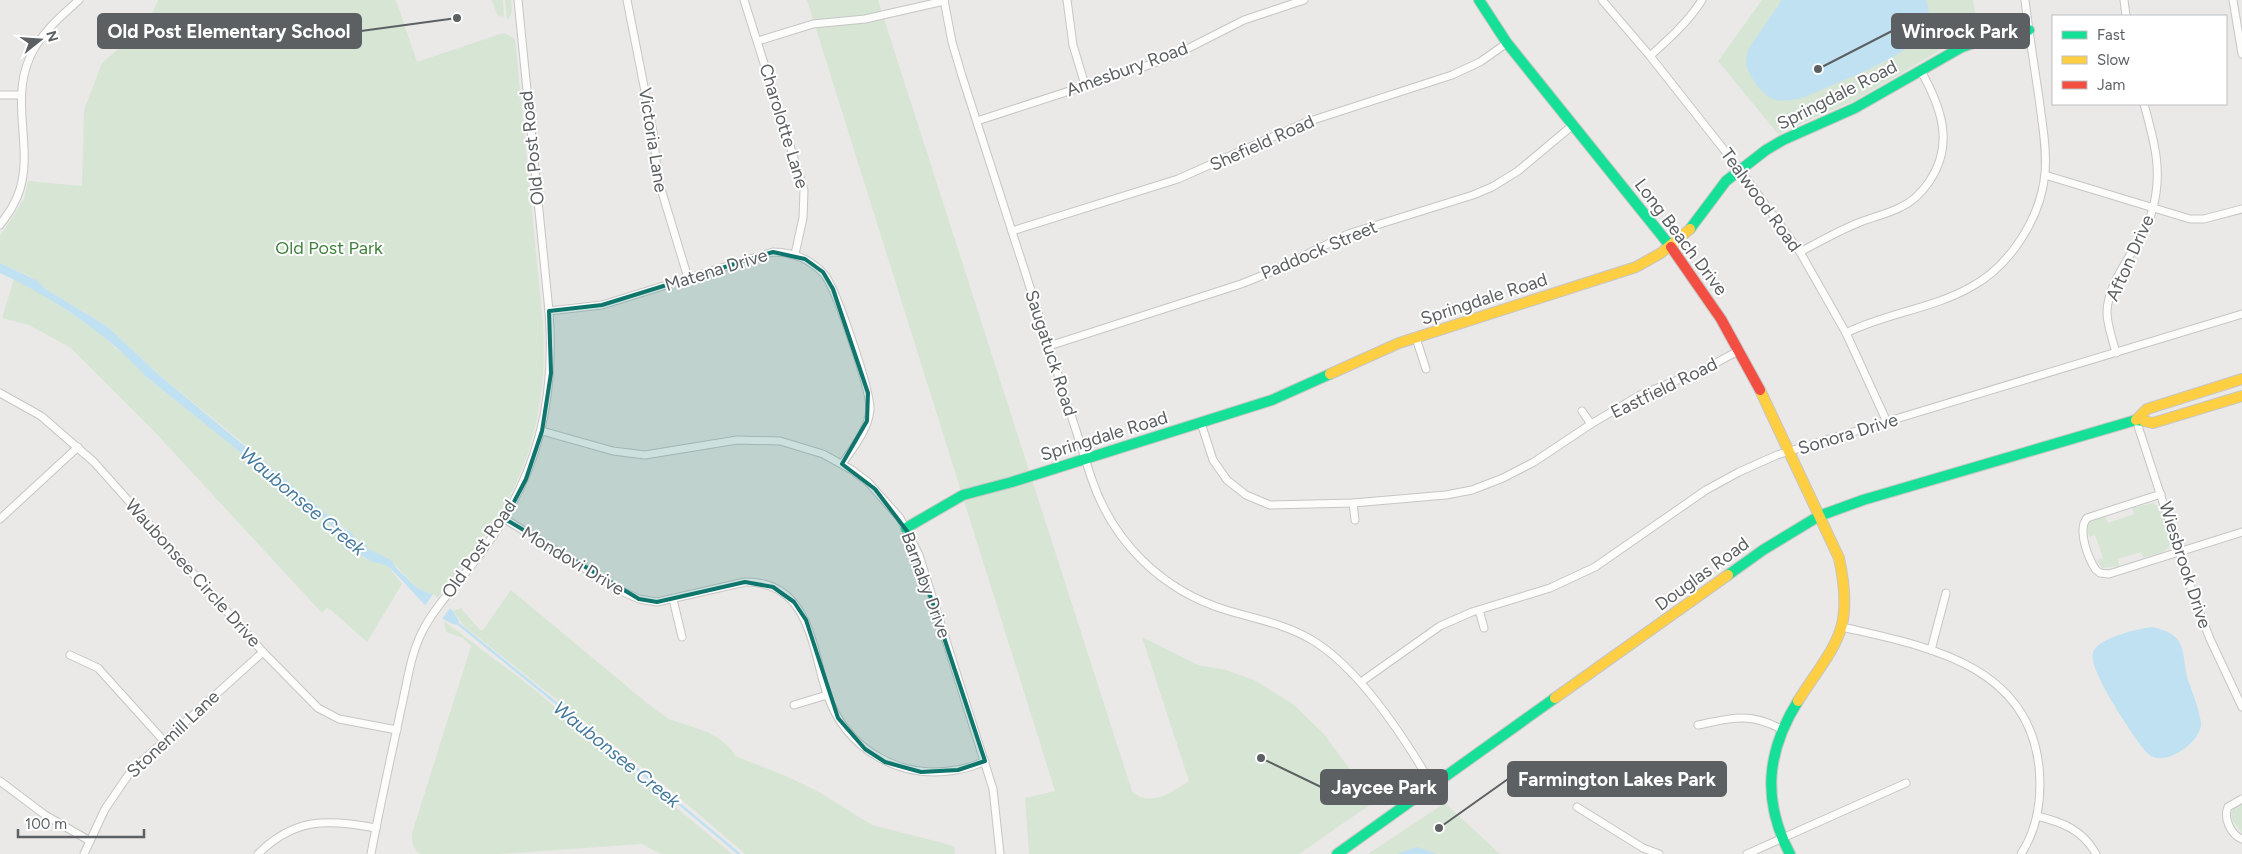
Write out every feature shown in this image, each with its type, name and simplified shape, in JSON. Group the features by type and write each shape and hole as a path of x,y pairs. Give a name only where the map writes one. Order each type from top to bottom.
{"street":[{"path":"0,226 14,204 23,178 20,95 29,58 47,30 79,0"},
{"name":"Old Post Road","path":"371,854 396,730 415,651 422,633 432,616 483,551 505,518 526,479 542,431 551,373 549,311 518,0"},
{"name":"Victoria Lane","path":"627,0 653,132 660,186 688,278"},
{"name":"Charolotte Lane","path":"744,0 804,190 804,211 795,254"},
{"path":"758,41 813,24 865,19 944,0"},
{"name":"Saugatuck Road","path":"944,0 952,42 976,120 1098,499 1119,534 1145,565 1171,584 1199,599 1225,609 1274,622 1311,639 1329,651 1361,682 1432,785"},
{"path":"1067,0 1073,45 1085,85"},
{"name":"Amesbury Road","path":"976,120 1146,66 1177,54 1244,20 1304,0"},
{"name":"Long Beach Drive","path":"1479,0 1508,43 1671,246 1721,319 1760,389 1838,558 1844,581 1845,599 1842,627 1828,658 1781,728 1770,776 1770,800 1782,840 1790,854"},
{"name":"Tealwood Road","path":"1602,0 1650,56 1740,170 1800,252 1846,333 1887,422"},
{"path":"1650,56 1692,16 1702,0"},
{"path":"1846,333 1861,326 1952,297 1972,286 1990,274 2020,240 2033,216 2045,175 2044,134 2025,0"},
{"path":"2124,0 2126,15"},
{"path":"2233,0 2242,54"},
{"name":"Springdale Road","path":"906,528 963,495 990,489 1299,390 1377,352 1621,273 1648,262 1671,246 1695,225 1717,192 1740,170 1783,140 1855,108 1948,54 1975,41 2029,30"},
{"name":"Shefield Road","path":"1012,231 1178,179 1304,123 1452,75 1480,62 1508,43"},
{"path":"1800,252 1842,230 1902,207 1920,193 1933,176 1943,149 1944,133 1942,116 1936,97 1921,71"},
{"path":"0,95 20,95"},
{"name":"Afton Drive","path":"2116,353 2107,314 2110,300 2116,280 2144,233 2153,209 2158,180 2157,149 2144,105"},
{"name":"Paddock Street","path":"1049,346 1234,286 1272,272 1348,234 1476,194 1512,175 1573,125"},
{"path":"2045,175 2153,209 2196,220 2242,209"},
{"name":"Matena Drive","path":"549,311 602,305 768,253 784,252 795,254 814,264 829,280 868,393 870,412 867,421 863,431 842,464"},
{"name":"Sonora Drive","path":"1361,682 1440,626 1478,610 1548,588 1590,570 1706,490 1739,472 1777,455 2242,314"},
{"path":"1416,338 1426,369"},
{"name":"Eastfield Road","path":"1200,423 1213,460 1227,481 1246,495 1270,505 1353,503 1446,496 1472,490 1534,462 1591,424 1640,395 1703,370 1738,351"},
{"name":"Douglas Road","path":"2136,420 2147,409 2242,379"},
{"name":"Waubonsee Circle Drive","path":"0,393 41,416 94,462 263,652 306,697 327,714 340,719 396,730"},
{"name":"Douglas Road","path":"1337,854 1763,550 1819,516 1863,500 2136,420 2153,423 2242,396"},
{"name":"Eastfield Road","path":"1582,411 1591,424"},
{"name":"Wiesbrook Drive","path":"2136,420 2210,639 2242,706"},
{"name":"Barnaby Drive","path":"542,431 613,451 646,455 737,440 772,440 809,448 842,464 875,489 906,528 919,555 995,796 1000,854"},
{"path":"0,519 78,447"},
{"path":"2161,494 2087,518 2083,522 2083,534 2093,566 2100,573 2104,574 2242,532"},
{"path":"1353,503 1354,520"},
{"name":"Mondovi Drive","path":"505,518 621,592 648,601 673,599 728,584 746,582 763,584 784,594 794,602 806,620 827,695 838,718 854,739 886,762 910,770 936,772 958,770 985,761"},
{"path":"1931,650 1946,593"},
{"path":"673,599 682,636"},
{"path":"1478,610 1484,628"},
{"path":"1842,627 1931,650 1962,661 1988,676 2012,700 2029,728 2038,756 2040,781 2037,816 2021,854"},
{"name":"Stonemill Lane","path":"84,854 116,790 131,771 163,740 263,652"},
{"path":"70,655 98,668 163,740"},
{"path":"794,705 827,695"},
{"path":"1698,725 1747,717 1760,719 1781,728"},
{"path":"0,781 45,815 90,841"},
{"path":"1747,854 1906,783"},
{"path":"2242,799 2228,807 2226,816 2234,834 2242,839"},
{"path":"1577,807 1643,848 1659,854"},
{"path":"2037,816 2063,823 2078,832 2096,854"},
{"path":"258,854 282,834 308,824 339,821 376,828"}],"highlighted area":[{"path":"773,252 805,259 823,272 833,289 868,393 867,421 842,464 875,489 910,535 985,761 958,770 921,772 885,762 865,749 838,718 806,620 794,602 773,587 745,582 657,602 639,599 505,519 526,479 542,431 551,373 549,311 602,305"}],"green space":[{"name":"Old Post Park","path":"158,0 396,0 417,62 500,34 505,33 515,39 543,325 543,370 538,414 527,457 509,498 484,536 438,597 417,588 393,563 368,549 343,526 311,503 242,442 159,375 108,327 44,288 31,277 0,263 0,236 24,199 28,181 82,186 84,110 102,63 148,23"},
{"path":"492,0 503,0 504,17 497,15"},
{"path":"505,0 511,0 512,5 511,13 507,20"},
{"path":"807,0 878,0 1132,791 1139,796 1153,798 1168,793 1189,781 1142,637 1198,665 1226,670 1254,680 1293,704 1324,734 1374,802 1299,854 1029,854 1025,798 1055,791"},
{"path":"1762,0 1973,0 1978,33 1944,48 1856,100 1778,134 1718,61"},
{"path":"14,279 30,286 99,332 115,348 129,358 144,375 348,539 364,558 380,562 390,568 402,584 367,642 331,610 327,608 322,613 151,428 71,348 29,325 2,318"},
{"path":"2153,503 2160,510 2165,523 2169,536 2169,547 2163,552 2143,558 2141,552 2118,559 2119,566 2102,568 2097,560 2103,558 2095,535 2089,537 2087,529 2090,522 2105,516 2108,523 2134,514 2132,508"},
{"path":"511,590 647,703 669,719 708,732 721,740 732,750 735,756 786,776 819,792 872,825 943,843 954,847 955,854 745,854 673,792 464,626 453,611 461,608 480,630 483,630"},
{"path":"444,621 525,682 732,854 661,854 642,844 501,854 420,854 413,845 412,833 471,646 463,638 446,632"},
{"path":"1445,803 1500,854 1368,854"},
{"path":"2242,804 2242,833 2233,821 2231,813 2235,807"}],"water":[{"path":"1782,0 1926,0 1928,19 1921,37 1912,45 1883,62 1804,97 1776,100 1767,95 1757,85 1747,69 1746,62 1749,48"},
{"path":"0,263 38,281 44,288 108,327 159,375 347,531 349,530 358,541 365,544 368,549 391,560 397,569 417,588 438,597 453,611 459,621 456,625 437,615 391,569 370,561 361,555 348,539 144,375 130,360 96,331 39,293 0,273"},
{"path":"2152,627 2174,636 2179,642 2201,722 2199,732 2190,744 2178,753 2164,758 2152,757 2142,747 2111,700 2093,660 2093,652 2103,642 2120,635"},
{"path":"1417,847 1437,854 1397,854"}],"pier":[{"path":"433,594 451,607 442,619 425,606"}],"waterway":[{"name":"Waubonsee Creek","path":"456,622 739,854"}],"traffic: fast":[{"path":"1479,0 1507,43 1671,247"},
{"path":"1690,229 1726,181 1766,150 1783,140 1855,108 1962,47 1991,37 2029,30"},
{"path":"906,528 963,495 1012,482 1272,400 1330,374"},
{"path":"1728,575 1763,550 1819,516 1863,500 2136,420 2144,421"},
{"path":"1337,854 1555,698"},
{"path":"1790,854 1775,815 1771,777 1779,739 1798,701"}],"traffic: slow":[{"path":"1330,374 1399,343 1636,267 1661,253 1690,229"},
{"path":"2136,420 2147,409 2242,379"},
{"path":"1760,390 1839,558 1843,583 1845,603 1843,620 1838,636 1822,665 1798,701"},
{"path":"2144,421 2153,423 2242,396"},
{"path":"1555,698 1728,575"}],"traffic: jam":[{"path":"1671,247 1721,319 1760,390"}],"place":[{"name":"Old Post Elementary School","path":"457,18"},
{"name":"Winrock Park","path":"1818,69"},
{"name":"Jaycee Park","path":"1261,758"},
{"name":"Farmington Lakes Park","path":"1439,828"}]}
